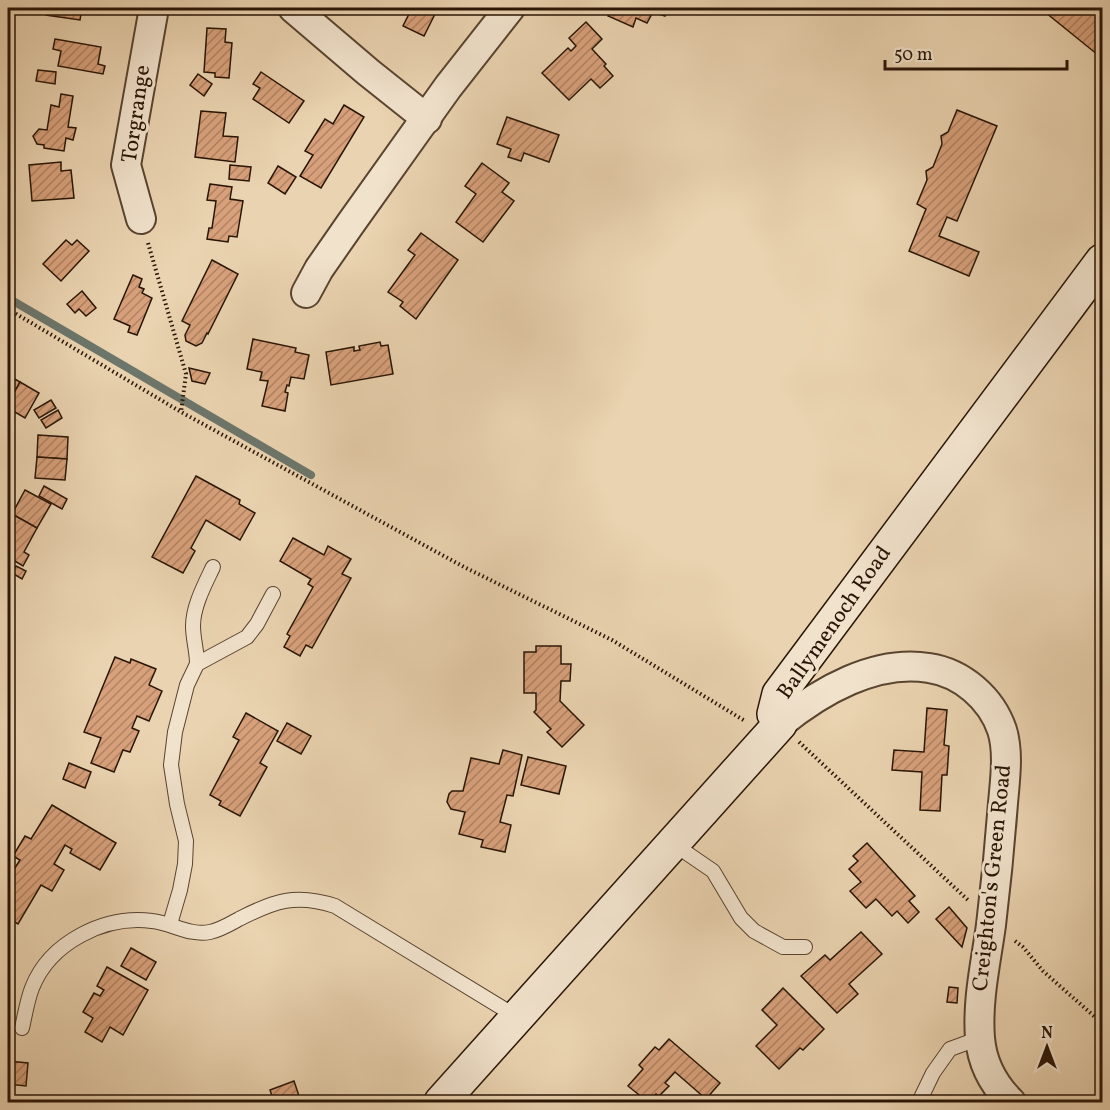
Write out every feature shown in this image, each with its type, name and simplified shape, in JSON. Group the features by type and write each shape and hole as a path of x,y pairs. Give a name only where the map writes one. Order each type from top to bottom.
{"street":[{"name":"Torgrange","path":"141,219 126,165 154,8"},
{"path":"293,8 427,119"},
{"path":"306,293 319,268 448,87 510,8"},
{"name":"Ballymenoch Road","path":"774,730 774,714 779,694 1102,261"},
{"name":"Creighton's Green Road","path":"774,730 802,706 857,677 894,667 908,666 936,669 964,681 977,692 996,717 1003,732 1005,749 1003,803 981,996 980,1038 990,1073 997,1086 1011,1102"},
{"path":"441,1102 774,730"}],"lane":[{"path":"170,924 180,890 185,864 186,841 171,765 175,732 196,664 197,652 193,625 202,591 213,567"},
{"path":"196,664 247,637 257,624 273,594"},
{"path":"672,843 713,871 741,918 754,931 783,947 806,947"},
{"path":"22,1028 32,988 41,972 64,946 96,928 114,922 133,920 170,924 183,930 208,932 219,930 274,902 306,899 321,901 345,912 517,1017"},
{"path":"919,1102 933,1073 950,1049 980,1038"}],"path":[{"path":"141,219 186,375 181,412"},
{"path":"8,309 181,412 464,567 612,640 774,730 991,922 1023,946 1043,971 1102,1022"}],"building":[{"path":"47,8 82,8 80,20 46,15"},
{"path":"412,8 438,8 424,36 403,26"},
{"path":"612,8 669,8 665,16 653,12 647,23 636,18 633,27 608,16"},
{"path":"1040,8 1102,8 1102,49 1098,55"},
{"path":"586,22 602,39 592,49 606,64 604,66 613,76 600,88 591,79 569,100 542,73 568,48 571,51 576,46 569,38"},
{"path":"207,28 226,29 225,42 232,43 229,78 215,77 215,73 204,72"},
{"path":"55,39 101,47 98,64 105,66 103,74 58,66 61,51 53,49"},
{"path":"38,70 56,72 55,84 36,81"},
{"path":"261,72 304,101 289,123 253,99 260,88 253,84"},
{"path":"198,74 212,84 204,96 190,85"},
{"path":"61,94 73,96 68,127 76,128 73,140 66,138 64,151 44,148 44,145 37,144 33,136 39,129 47,130 51,105 59,107"},
{"path":"344,105 364,117 321,188 300,176 313,155 305,151 325,119 333,124"},
{"path":"957,110 997,126 957,221 947,217 939,236 979,252 969,276 909,251 926,209 917,204 927,180 926,171 933,167 942,144 941,136 948,132"},
{"path":"201,111 226,113 223,136 238,137 235,162 195,157"},
{"path":"507,117 559,135 549,162 524,153 521,161 508,157 511,149 497,144"},
{"path":"61,162 61,171 71,170 74,198 32,201 29,165"},
{"path":"482,163 509,183 502,192 514,201 483,242 456,222 476,194 465,186"},
{"path":"230,165 251,167 249,181 229,179"},
{"path":"278,166 296,177 285,194 268,183"},
{"path":"210,184 232,187 230,199 243,201 237,237 229,236 228,242 207,239 209,228 212,228 216,201 207,200"},
{"path":"421,233 458,260 416,319 400,306 403,302 388,292 415,255 408,250"},
{"path":"66,240 72,245 77,240 89,251 61,281 43,264"},
{"path":"212,260 238,274 208,334 202,343 196,346 186,341 185,335 190,325 182,321"},
{"path":"133,275 142,279 139,287 144,289 142,293 152,298 137,335 128,332 130,326 114,319"},
{"path":"82,291 96,308 86,316 79,309 75,313 67,304"},
{"path":"253,339 296,348 295,352 309,355 304,379 291,377 289,386 287,385 285,411 262,406 268,381 260,380 262,372 247,369"},
{"path":"380,342 381,346 388,345 393,374 331,385 326,352 354,347 354,351 360,350 359,346"},
{"path":"189,368 210,373 205,384 192,381"},
{"path":"8,375 20,382 8,404"},
{"path":"20,382 39,393 25,418 8,408"},
{"path":"51,400 56,408 39,418 34,410"},
{"path":"58,410 62,418 46,428 41,420"},
{"path":"38,435 68,437 67,459 37,457"},
{"path":"37,457 67,459 65,480 35,478"},
{"path":"196,476 240,500 239,504 255,513 240,540 206,520 191,548 195,551 183,573 152,557"},
{"path":"44,486 67,499 62,509 39,496"},
{"path":"25,490 51,504 37,528 12,514"},
{"path":"12,514 37,528 24,552 29,555 23,566 8,557 8,521"},
{"path":"293,538 324,555 328,546 351,559 342,574 351,578 312,648 306,645 300,656 284,647 290,636 287,634 313,587 308,584 311,579 280,561"},
{"path":"16,566 26,571 22,579 12,573"},
{"path":"536,646 561,646 561,664 571,664 570,681 561,681 560,701 584,725 562,747 547,732 551,729 534,712 536,693 524,693 524,652 536,652"},
{"path":"115,657 130,663 131,659 156,669 149,685 162,691 149,721 137,716 132,728 139,731 130,752 123,750 114,772 91,763 101,738 84,732"},
{"path":"927,708 947,710 944,745 949,746 947,775 942,775 940,811 920,810 922,772 892,770 894,750 924,752"},
{"path":"246,713 278,731 260,763 267,767 240,816 219,805 221,801 210,795 239,740 233,737"},
{"path":"287,723 311,736 301,754 277,741"},
{"path":"503,750 522,755 513,796 507,795 500,822 511,825 505,852 481,847 483,840 459,834 465,812 451,809 447,802 452,791 463,791 471,758 499,764"},
{"path":"528,757 566,766 559,794 521,785"},
{"path":"69,763 91,772 85,788 63,779"},
{"path":"52,805 116,843 100,870 70,853 72,849 65,845 54,864 64,870 52,891 41,885 18,924 8,918 8,868 13,871 20,860 13,856 25,836 31,839"},
{"path":"867,843 915,896 909,901 919,912 908,923 897,911 892,916 876,899 866,908 850,891 861,882 849,869 858,861 853,856"},
{"path":"949,907 967,928 962,947 936,919"},
{"path":"861,932 882,954 849,984 858,994 837,1013 801,976 825,955 830,960"},
{"path":"131,948 156,962 146,980 121,966"},
{"path":"107,967 148,990 123,1035 110,1027 102,1042 85,1032 93,1018 83,1012 94,993 100,996 104,990 97,986"},
{"path":"949,987 958,988 957,1003 947,1002"},
{"path":"783,988 824,1029 779,1069 756,1046 777,1025 762,1010"},
{"path":"669,1039 720,1083 706,1099 675,1072 665,1083 669,1086 659,1096 656,1094 648,1102 628,1086 643,1069 639,1065 655,1047 659,1050"},
{"path":"8,1061 28,1063 26,1086 8,1084"},
{"path":"294,1081 301,1102 274,1102 270,1090"}],"waterway":[{"path":"8,298 311,475"}]}
